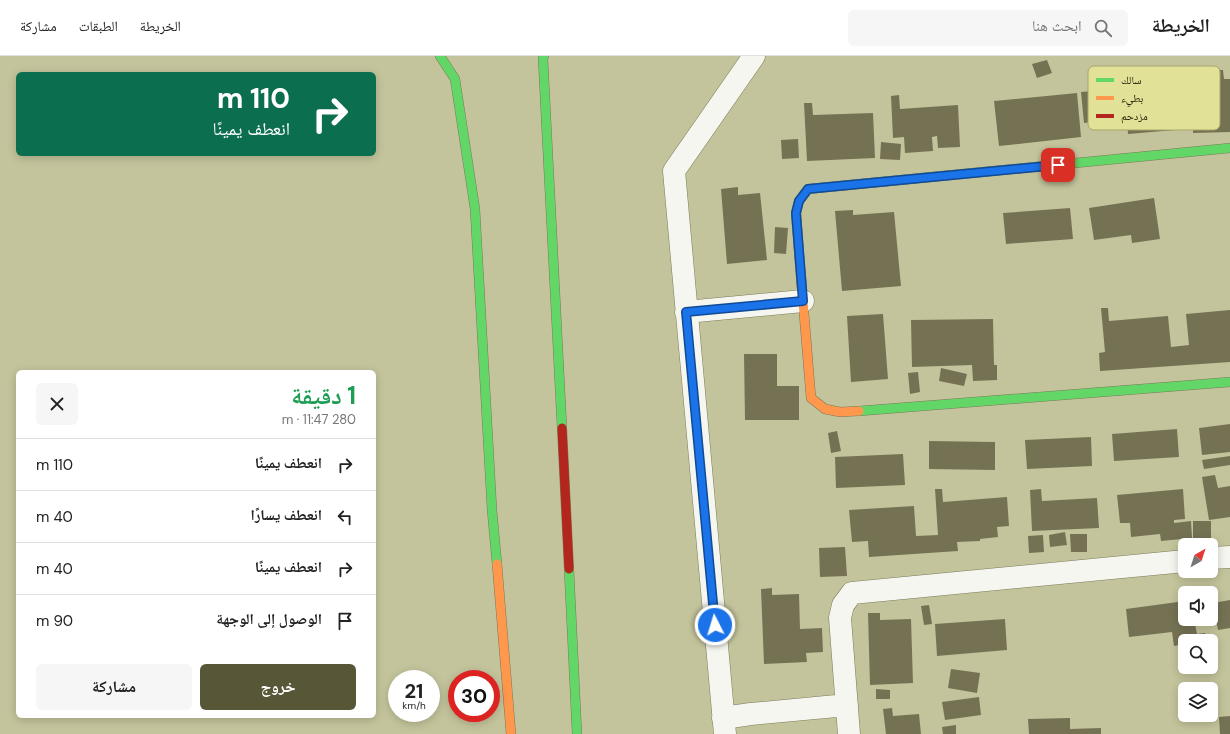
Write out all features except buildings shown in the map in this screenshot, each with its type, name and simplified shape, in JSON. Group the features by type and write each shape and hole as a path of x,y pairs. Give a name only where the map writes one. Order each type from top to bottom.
{"street":[{"path":"440,56 454,79 475,208 492,510 511,734"},
{"path":"544,56 577,734"},
{"path":"754,56 674,171 724,726 751,714 847,705"},
{"path":"1230,148 808,189 799,201 796,213 812,398 825,409 840,412 1230,382"},
{"path":"686,312 803,301"},
{"path":"1218,558 1230,557"},
{"path":"849,734 840,618 843,605 852,593 1178,562"}],"traffic: fast":[{"path":"440,56 455,79 475,209 492,510 497,564"},
{"path":"544,56 562,428"},
{"path":"800,265 796,213 799,201 808,189 1230,148"},
{"path":"859,411 1230,382"},
{"path":"569,569 577,734"}],"traffic: slow":[{"path":"800,265 811,398 825,409 840,412 859,411"},
{"path":"497,564 511,734"}],"traffic: jam":[{"path":"562,428 569,569"}],"route":[{"path":"715,625 686,312 803,301 796,213 799,201 808,189 1058,165"}]}
